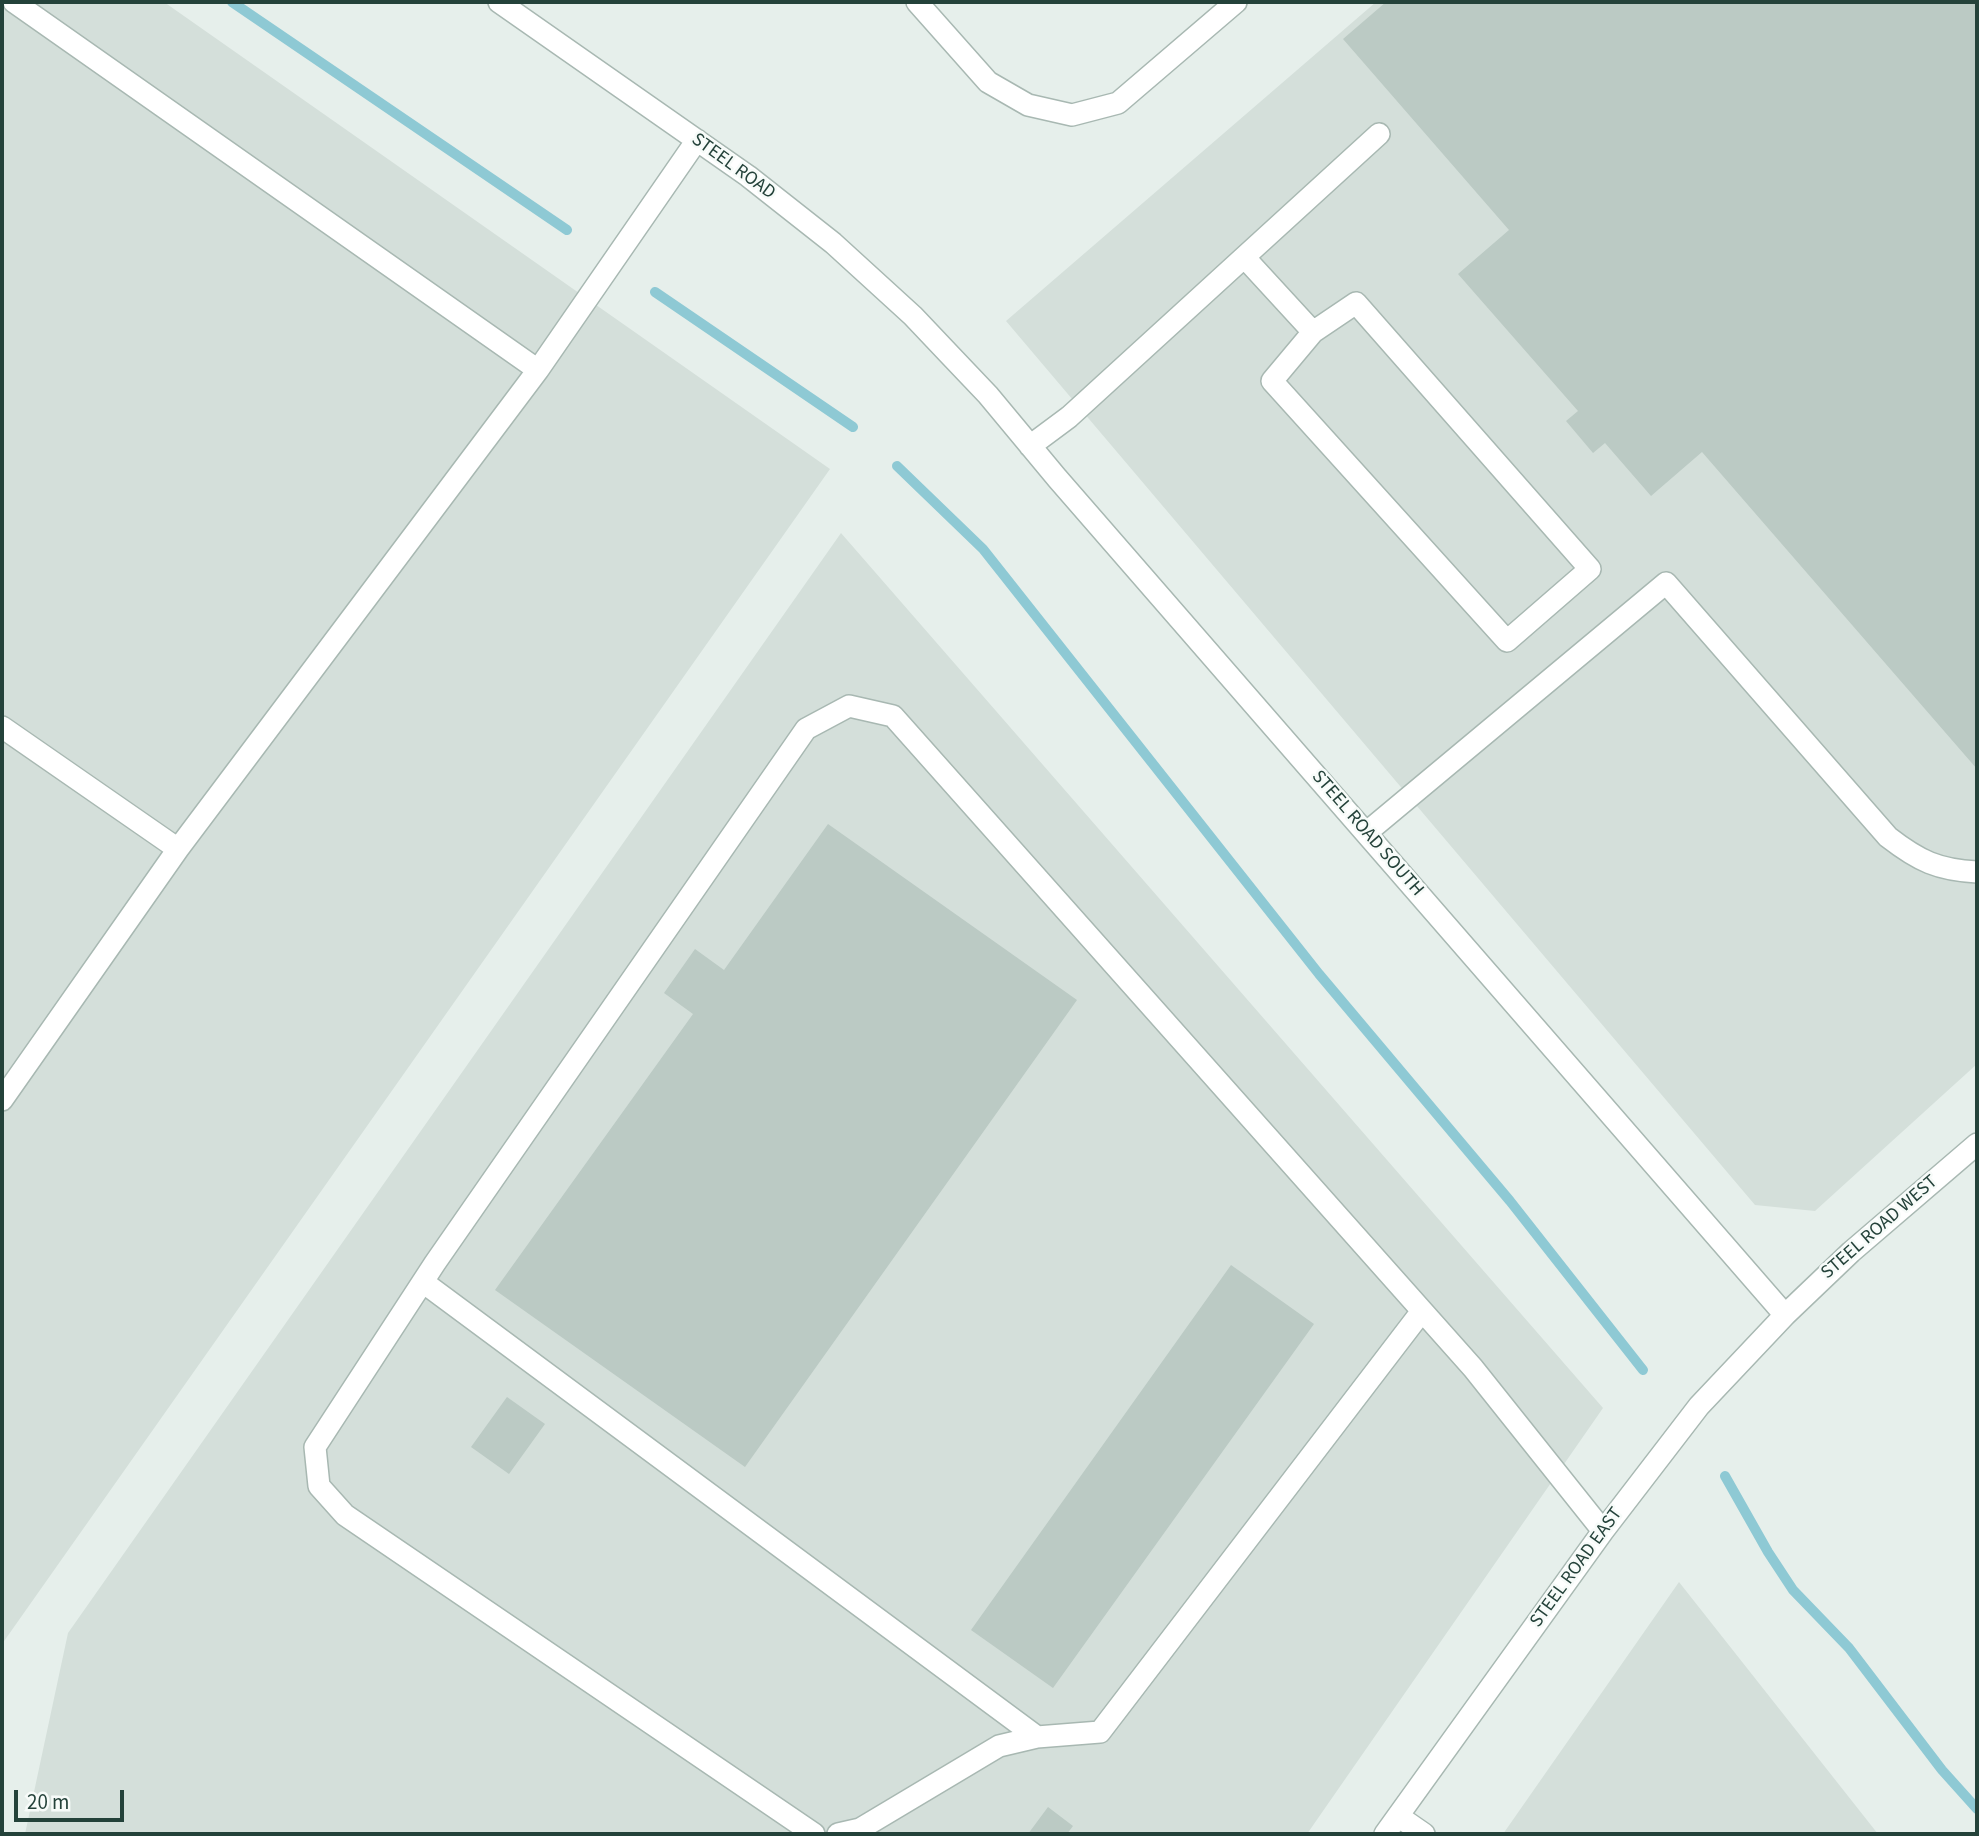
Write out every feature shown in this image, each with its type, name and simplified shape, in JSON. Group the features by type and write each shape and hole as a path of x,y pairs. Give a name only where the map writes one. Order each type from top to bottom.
{"street":[{"path":"15,2 538,370"},
{"name":"STEEL ROAD","path":"499,2 748,176 834,243 913,316 949,354"},
{"path":"918,2 988,82 1028,106 1072,115 1118,103 1236,2"},
{"path":"1030,446 1069,417 1379,134"},
{"path":"2,1100 178,849 538,370 697,140"},
{"path":"1245,258 1313,332"},
{"path":"1356,303 1590,569 1507,640 1272,381 1313,332 1356,303"},
{"name":"STEEL ROAD SOUTH","path":"949,354 988,395 1785,1315"},
{"path":"1366,833 1666,583 1888,837 1911,855 1933,866 1977,872"},
{"path":"814,1834 345,1515 319,1486 315,1447 424,1282 806,729 849,706 893,716 1473,1368 1603,1531"},
{"path":"2,727 178,849"},
{"name":"STEEL ROAD WEST","path":"1785,1315 1851,1252 1977,1144"},
{"path":"424,1282 1037,1737"},
{"path":"838,1834 860,1829 999,1746 1037,1737 1100,1731 1422,1311"},
{"name":"STEEL ROAD EAST","path":"1385,1834 1603,1531 1699,1406 1785,1315"},
{"path":"1398,1816 1424,1834"}],"shaded area":[{"path":"2,2 164,2 830,469 2,1644"},
{"path":"1376,2 1977,2 1977,1064 1815,1211 1755,1205 1006,321"},
{"path":"841,533 1603,1408 1307,1834 25,1834 68,1633"},
{"path":"1679,1582 1878,1834 1503,1834"}],"building":[{"path":"1386,2 1977,2 1977,769 1702,452 1651,496 1605,443 1593,453 1566,421 1578,411 1458,274 1509,230 1343,39"},
{"path":"828,824 1077,1000 745,1467 495,1290 693,1014 664,993 695,949 724,970"},
{"path":"1231,1265 1314,1324 1053,1688 971,1630"},
{"path":"507,1397 545,1424 509,1474 471,1447"},
{"path":"1048,1807 1073,1826 1067,1834 1028,1834"}],"waterway":[{"path":"232,2 567,230"},
{"path":"655,292 853,427"},
{"path":"897,466 983,549 1319,974 1510,1201 1643,1370"},
{"path":"1725,1476 1793,1590 1849,1648 1942,1770 1977,1809"}]}
